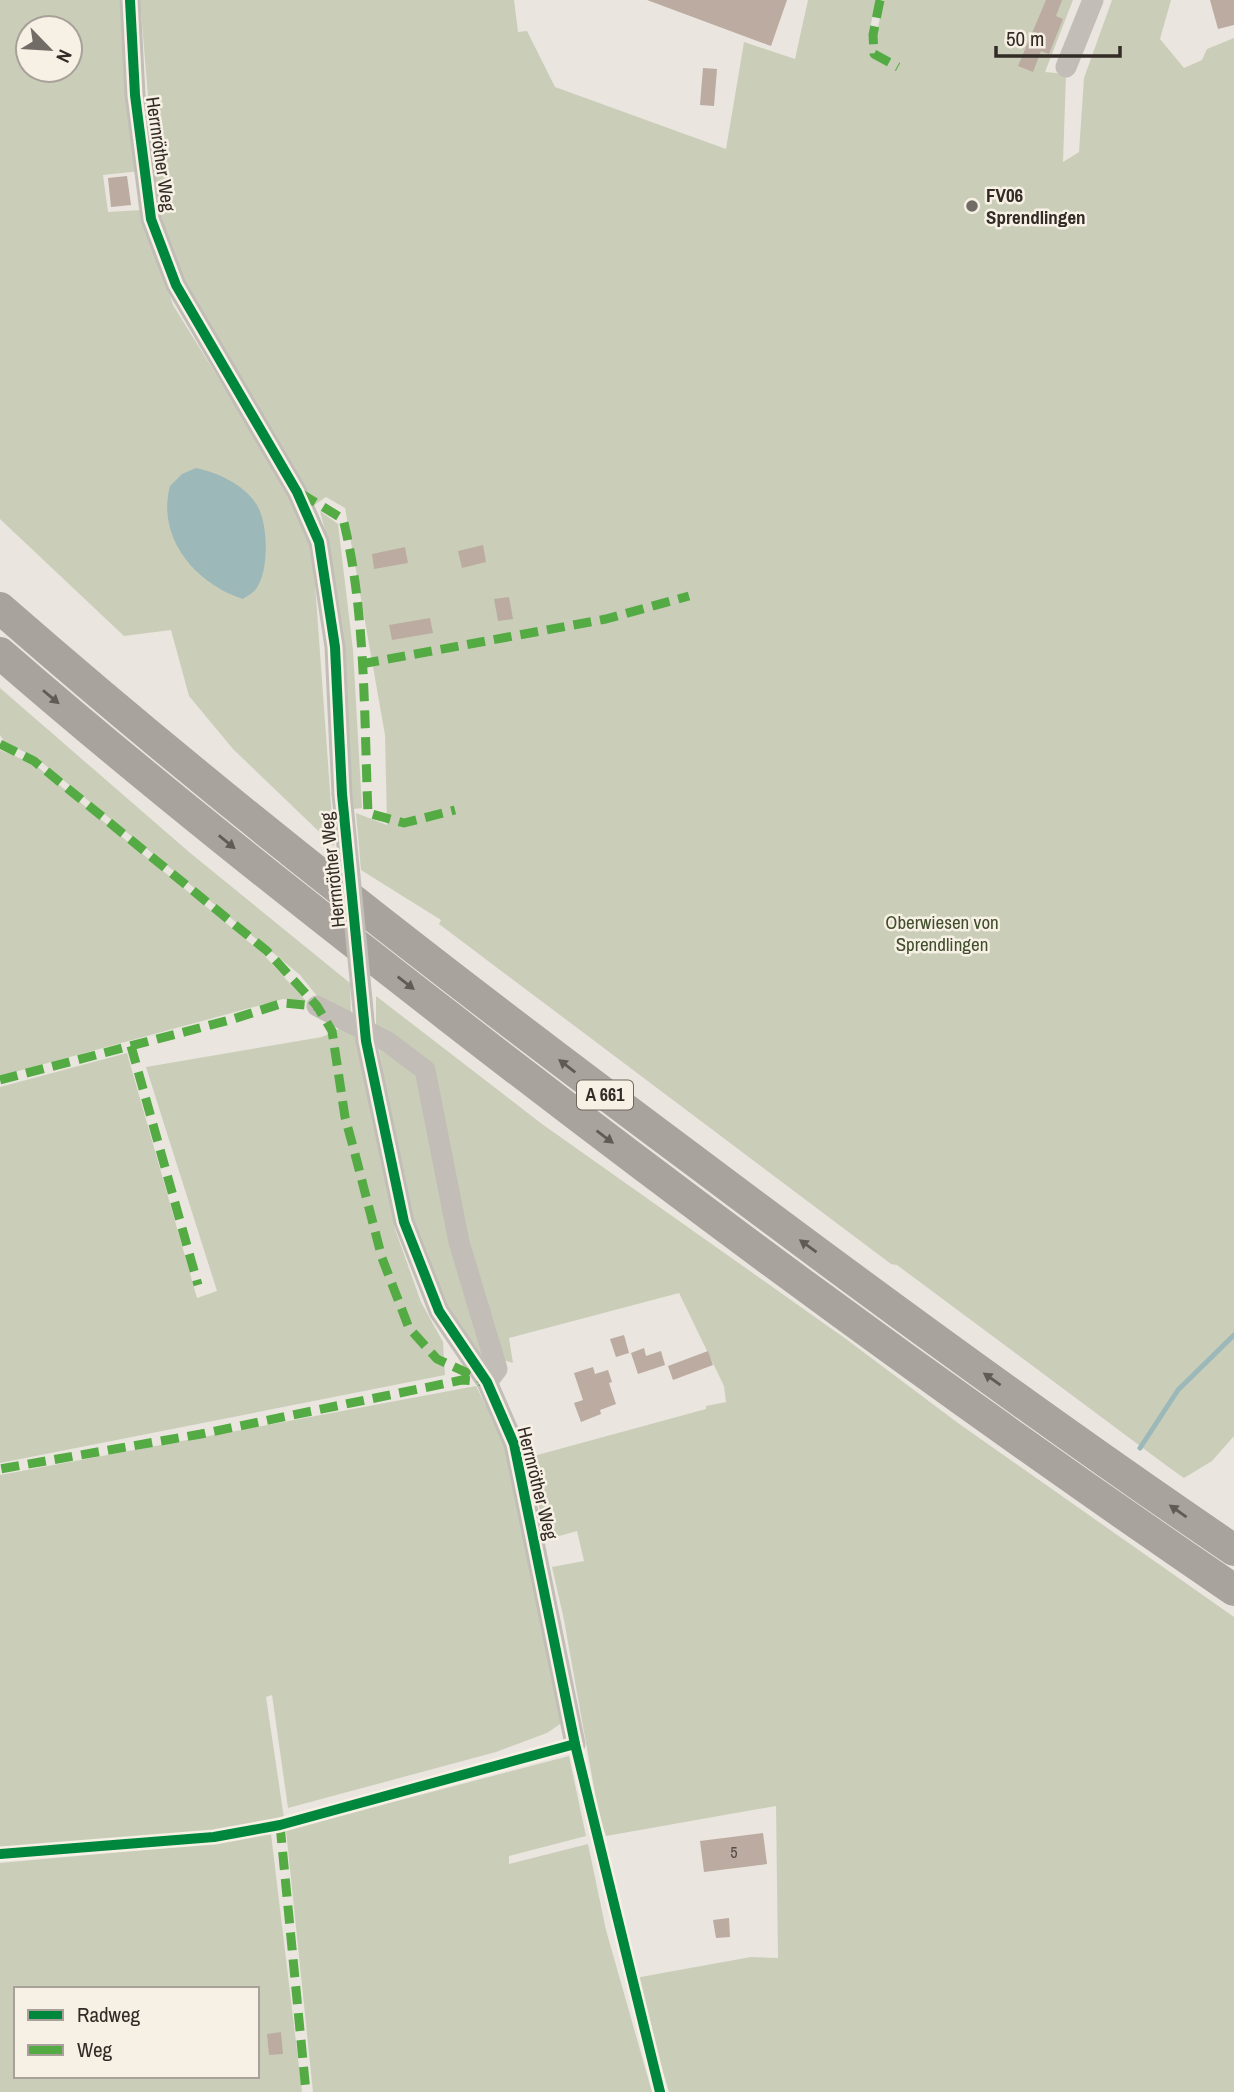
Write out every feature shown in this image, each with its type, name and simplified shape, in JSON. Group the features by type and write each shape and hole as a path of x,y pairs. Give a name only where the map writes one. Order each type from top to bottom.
{"highway":[{"name":"A 661","path":"0,608 298,857 584,1080 951,1350 1234,1550"},
{"name":"A 661","path":"0,653 271,878 556,1099 888,1345 1234,1590"}],"lane":[{"name":"Herrnröther Weg","path":"130,0 135,95 151,219 176,285 297,492 319,542 335,647 342,794 366,1041 404,1222 439,1311 487,1382 514,1444 575,1744"},
{"path":"1066,67 1093,0"},
{"path":"317,1006 388,1042 425,1070 459,1242 497,1369 487,1382"}],"green space":[{"path":"0,0 121,0 141,171 103,175 108,212 142,210 173,305 290,494 312,542 334,846 233,749 189,696 171,630 124,636 0,519"},
{"name":"Oberwiesen von Sprendlingen","path":"140,0 514,0 518,32 527,31 555,87 726,149 744,42 795,59 808,0 876,0 869,33 876,36 884,0 1073,0 1045,72 1066,74 1063,162 1079,152 1084,78 1112,0 1171,0 1160,39 1184,68 1202,60 1207,49 1234,38 1234,1436 1212,1461 1184,1478 897,1265 891,1264 439,924 441,920 361,870 356,813 387,825 385,735 345,508 326,497 302,514 171,268 159,228"},
{"path":"320,511 338,524 353,650 362,808 354,809 328,543"},
{"path":"0,688 189,852 350,983 351,1014 317,996 300,975 39,760 4,741 0,735"},
{"path":"0,750 34,764 262,953 307,1002 283,999 0,1076"},
{"path":"376,996 542,1124 846,1339 958,1423 1234,1617 1234,2092 669,2092 635,1978 751,1957 778,1958 776,1806 606,1836 599,1816 552,1567 584,1561 577,1531 545,1540 530,1457 726,1402 724,1386 679,1293 509,1338 513,1363 503,1360 489,1367 443,1307 406,1216 378,1043 433,1074 376,1028"},
{"path":"343,1027 361,1035 395,1229 421,1302 443,1342 445,1375 0,1463 0,1087 127,1053 197,1298 217,1291 146,1067 322,1037"},
{"path":"476,1386 507,1447 563,1722 547,1733 496,1752 288,1808 272,1695 266,1697 284,1818 209,1833 0,1850 0,1475"},
{"path":"569,1756 586,1836 509,1856 509,1864 588,1844 606,1930 652,2092 313,2092 286,1830"},
{"path":"271,1834 302,2092 0,2092 0,1863 188,1846"}],"water":[{"path":"196,468 214,473 240,487 254,501 262,517 266,550 263,572 256,589 243,599 210,582 184,556 175,541 167,505 170,486 182,474"}],"building":[{"path":"647,0 787,0 771,46"},
{"path":"1046,0 1062,0 1056,16 1063,19 1049,54 1041,51 1033,72 1018,66"},
{"path":"1210,0 1234,0 1234,25 1218,29"},
{"path":"703,68 717,69 714,106 700,105"},
{"path":"127,176 131,205 111,207 108,178"},
{"path":"483,545 486,562 462,568 458,551"},
{"path":"405,547 408,563 374,569 372,554"},
{"path":"509,597 513,619 498,621 494,599"},
{"path":"430,618 433,633 392,640 389,625"},
{"path":"624,1335 629,1353 616,1357 610,1339"},
{"path":"644,1348 646,1356 661,1351 665,1365 638,1374 631,1353"},
{"path":"708,1351 713,1365 673,1380 668,1366"},
{"path":"593,1367 595,1374 608,1370 616,1404 581,1422 574,1403 583,1400 574,1373"},
{"path":"763,1833 767,1864 704,1872 700,1841"},
{"path":"729,1918 730,1937 716,1938 713,1920"},
{"path":"281,2032 283,2054 269,2055 267,2034"}],"waterway":[{"path":"1140,1448 1178,1390 1234,1335"}],"marked path":[{"path":"880,0 873,35 874,54 898,67"},
{"path":"300,493 343,519 351,554 363,664 368,813 404,823 455,810"},
{"path":"361,664 606,619 689,596"},
{"path":"0,744 34,761 267,951 317,1006 332,1031 345,1117 382,1258 409,1328 437,1359 487,1382 462,1380 201,1434 0,1469"},
{"path":"0,1080 230,1020 283,1003 317,1006"},
{"path":"131,1046 198,1285"},
{"path":"280,1825 306,2092"}],"cycle path":[{"path":"130,0 135,95 151,219 176,285 297,492 319,542 335,647 342,794 366,1041 404,1222 439,1311 487,1382 514,1444 575,1744 660,2092"},
{"path":"0,1854 214,1837 280,1825 575,1744"}],"place":[{"name":"FV06 Sprendlingen","path":"972,206"}]}
